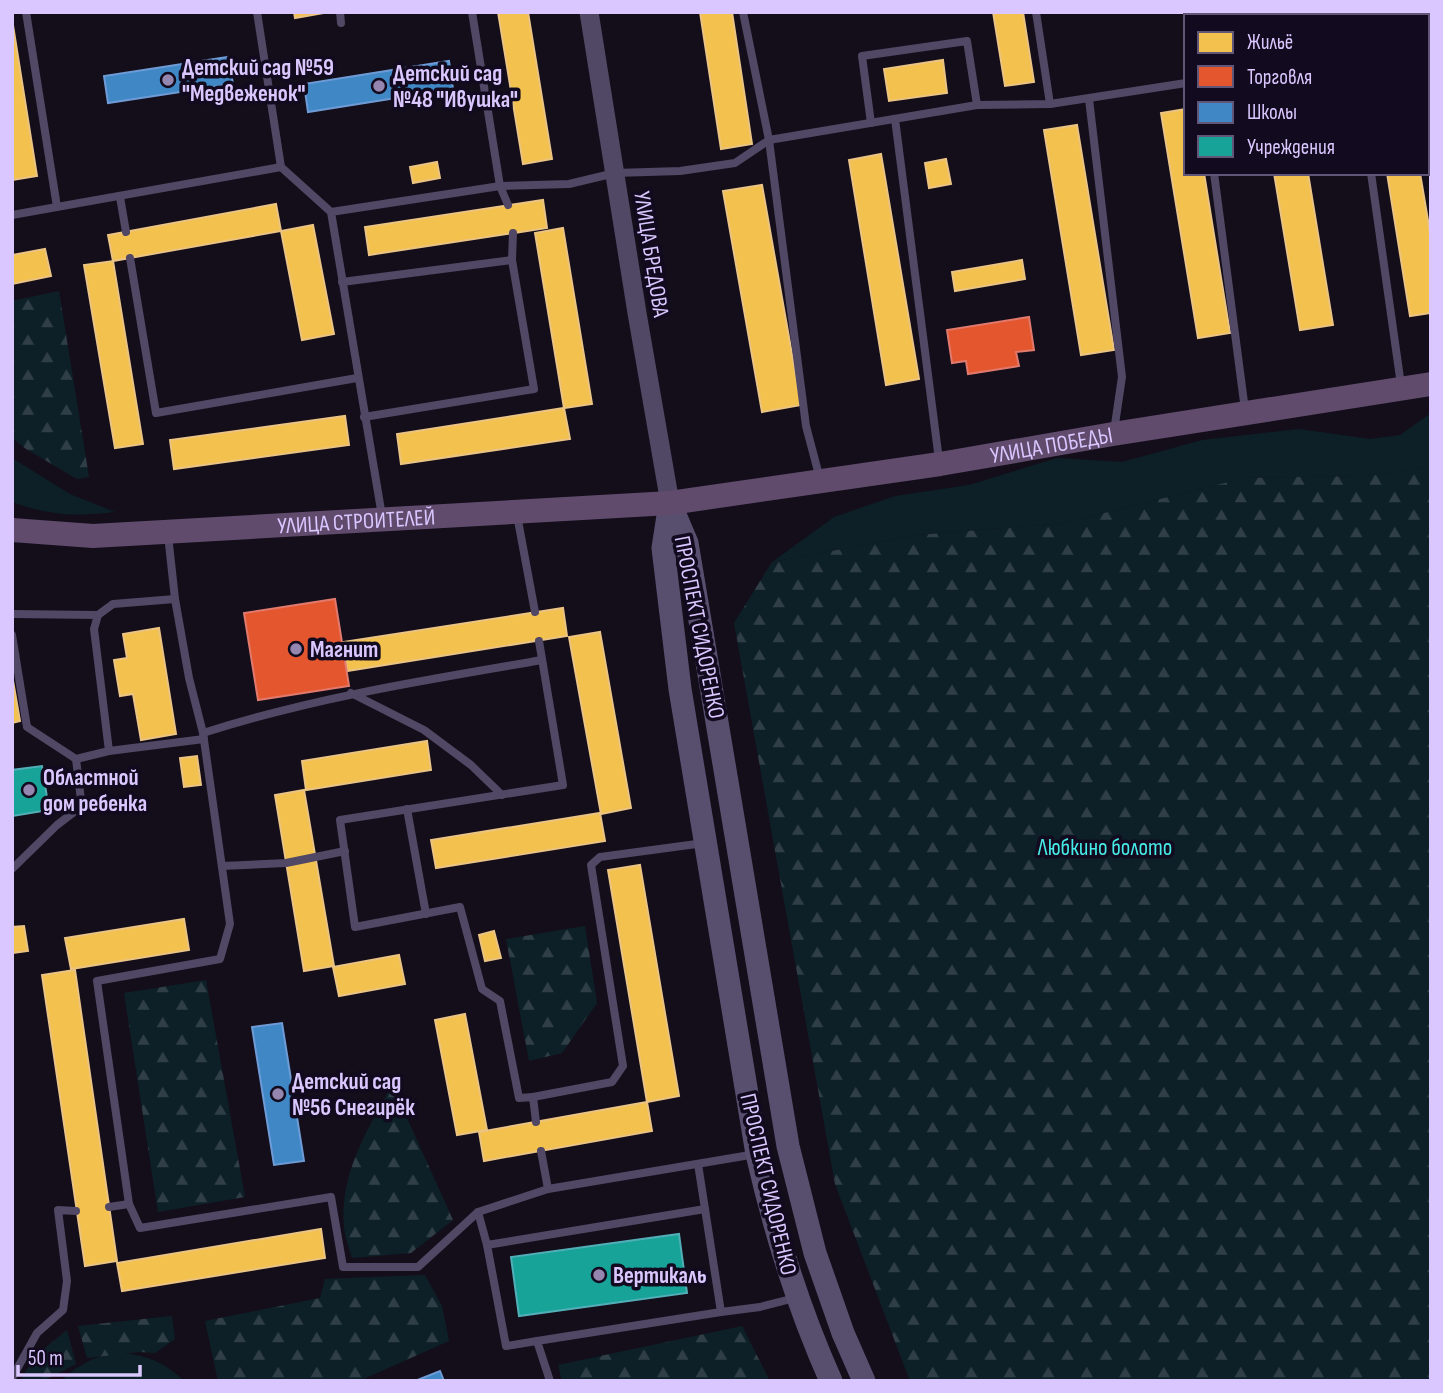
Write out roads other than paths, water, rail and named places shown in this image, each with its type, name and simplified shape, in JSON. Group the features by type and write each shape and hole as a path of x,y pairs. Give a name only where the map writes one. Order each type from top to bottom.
{"main road":[{"name":"УЛИЦА ПОБЕДЫ","path":"670,503 940,464 1431,384"},
{"name":"УЛИЦА СТРОИТЕЛЕЙ","path":"12,530 93,537 670,503"},
{"name":"ПРОСПЕКТ СИДОРЕНКО","path":"670,503 663,548 680,689 757,1154 770,1212 796,1297 831,1381"},
{"name":"ПРОСПЕКТ СИДОРЕНКО","path":"670,503 687,543 788,1146 815,1253 863,1380"},
{"name":"УЛИЦА СТРОИТЕЛЕЙ","path":"12,520 42,532"}],"street":[{"name":"УЛИЦА БРЕДОВА","path":"589,12 670,503"}],"lane":[{"path":"26,12 58,207"},
{"path":"257,12 281,167 331,212 382,520"},
{"path":"340,12 341,23"},
{"path":"472,12 500,186 508,205"},
{"path":"743,12 769,140 806,426 820,482"},
{"path":"1037,12 1050,104"},
{"path":"871,123 862,56 967,41 977,105"},
{"path":"331,212 500,186 569,184 615,173 680,171 735,163 769,140 977,105 1050,104 1184,83"},
{"path":"1088,99 1122,377 1113,434"},
{"path":"895,119 940,464"},
{"path":"12,215 281,167"},
{"path":"1214,175 1245,414"},
{"path":"1371,175 1401,389"},
{"path":"120,197 126,232"},
{"path":"364,418 534,389 512,260 513,233"},
{"path":"130,258 156,413 357,378"},
{"path":"342,282 512,260"},
{"path":"517,513 535,612"},
{"path":"168,532 175,599 189,678 203,736 230,924 220,959 97,981 129,1204 140,1228 331,1196 342,1267 418,1267 478,1212 548,1189 757,1154"},
{"path":"12,614 98,615 113,604 175,599"},
{"path":"98,615 94,629 110,751"},
{"path":"12,635 27,727 76,759 203,736 254,716 351,692 542,660"},
{"path":"540,641 563,785 341,820 355,927 460,907 482,989 500,1001 519,1098 612,1082 623,1066 591,865 600,857 705,842"},
{"path":"351,692 424,730 471,765 502,794"},
{"path":"12,869 74,812 81,800 76,759"},
{"path":"407,810 426,914"},
{"path":"222,866 286,863 345,851"},
{"path":"533,1097 536,1122"},
{"path":"541,1151 548,1189"},
{"path":"698,1164 721,1312"},
{"path":"109,1207 129,1204"},
{"path":"487,1245 705,1209"},
{"path":"12,1378 37,1333 63,1310 67,1281 58,1210 76,1211"},
{"path":"478,1212 506,1346 760,1307 796,1297"},
{"path":"537,1341 550,1381"}],"place":[{"name":"Детский сад №59 \"Медвеженок\"","path":"168,80"},
{"name":"Детский сад №48 \"Ивушка\"","path":"379,86"},
{"name":"Магнит","path":"296,649"},
{"name":"Областной дом ребенка","path":"29,790"},
{"name":"Детский сад №56 Снегирёк","path":"278,1094"},
{"name":"Вертикаль","path":"599,1275"}],"park label":[{"name":"Любкино болото","path":"1105,847"}]}
